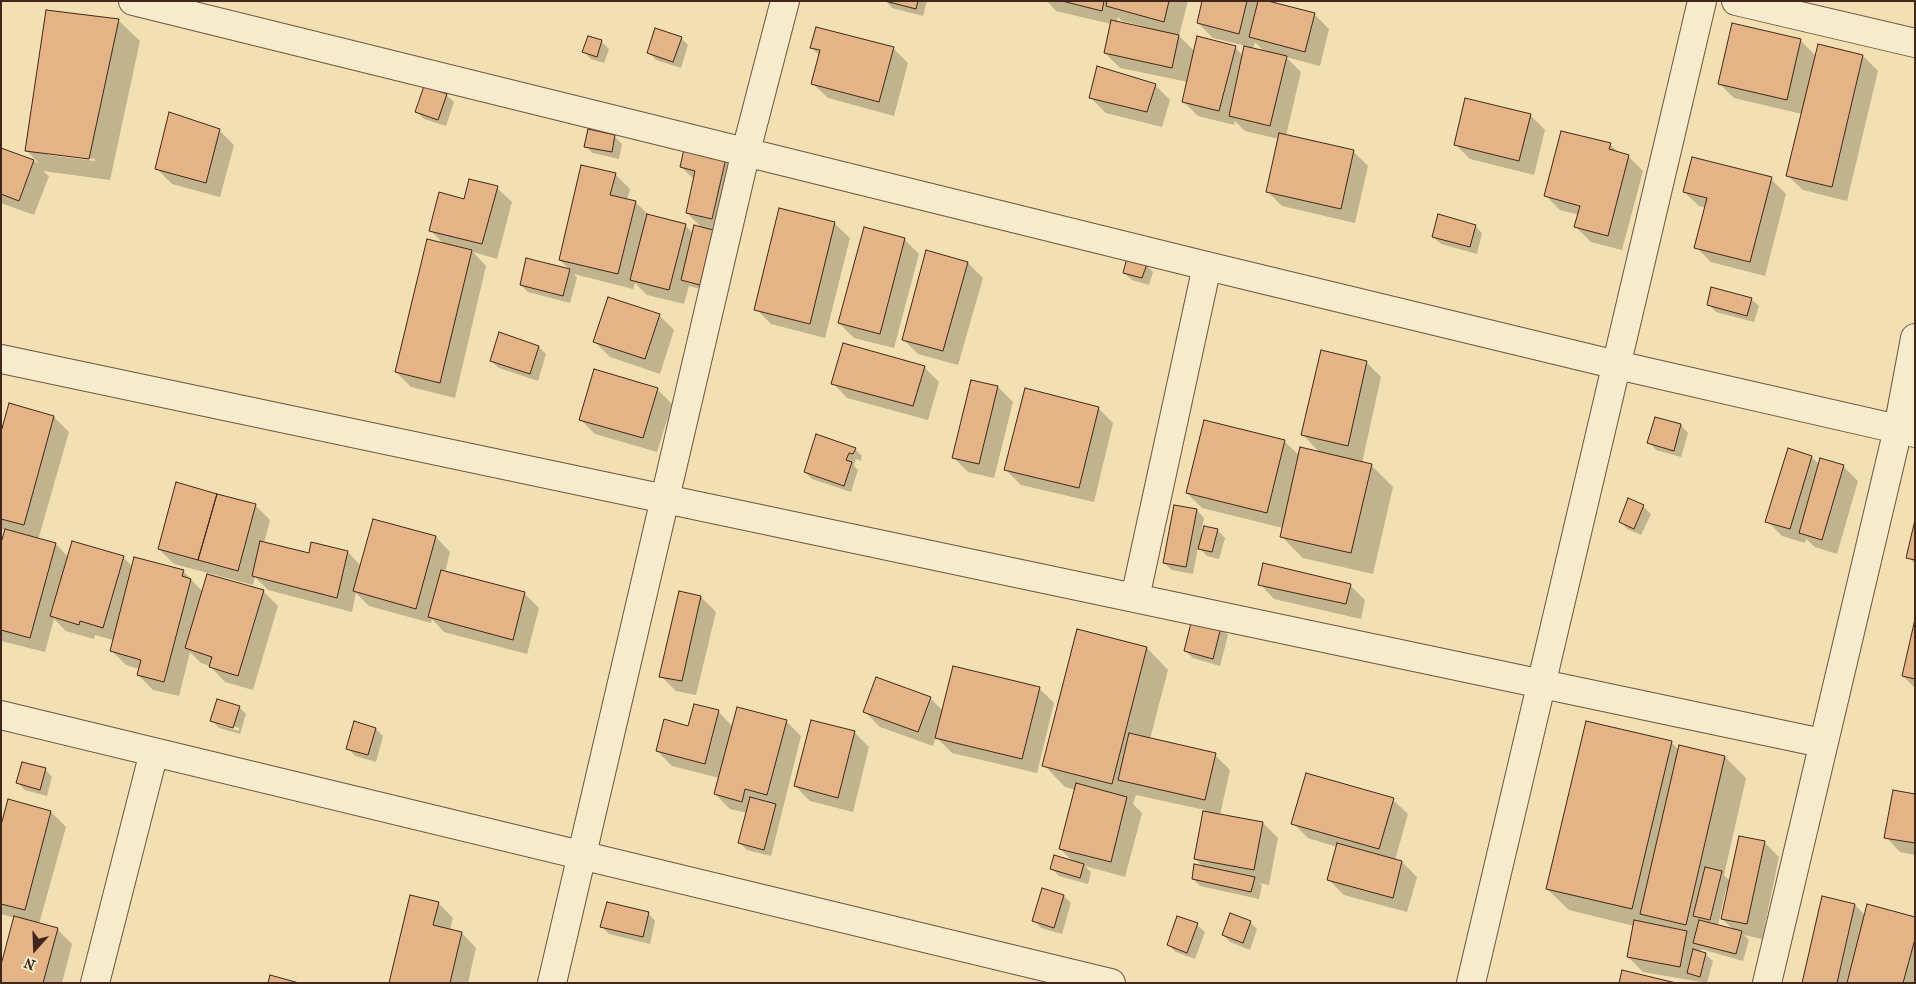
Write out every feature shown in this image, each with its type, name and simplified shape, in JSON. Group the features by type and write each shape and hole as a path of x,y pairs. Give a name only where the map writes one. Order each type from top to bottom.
{"street":[{"path":"133,1 1207,266 1617,365 1906,431"},
{"path":"552,983 746,151 785,1"},
{"path":"1471,983 1702,1"},
{"path":"1736,1 1915,43"},
{"path":"1135,598 1207,266"},
{"path":"1767,983 1822,743 1906,431 1915,338"},
{"path":"1,359 1822,743"},
{"path":"1,715 1111,983"},
{"path":"95,983 154,752"}],"building":[{"path":"885,1 918,1 916,9"},
{"path":"1062,1 1104,1 1102,11"},
{"path":"1107,1 1169,1 1164,22 1106,6"},
{"path":"1202,1 1247,1 1239,34 1197,23"},
{"path":"1258,1 1268,1 1315,13 1305,52 1249,37"},
{"path":"46,10 119,19 89,159 25,151"},
{"path":"1111,20 1179,35 1172,68 1104,53"},
{"path":"1732,23 1801,39 1787,100 1718,84"},
{"path":"816,27 894,47 879,102 811,84 820,50 810,48"},
{"path":"655,28 682,37 673,62 647,53"},
{"path":"588,36 602,40 597,57 582,52"},
{"path":"1197,36 1236,46 1219,111 1182,102"},
{"path":"1818,44 1863,55 1832,187 1786,176"},
{"path":"1244,46 1287,56 1270,126 1229,116"},
{"path":"1097,66 1156,84 1147,112 1089,98"},
{"path":"424,86 447,94 438,120 415,112"},
{"path":"1465,98 1531,114 1519,161 1454,145"},
{"path":"169,112 220,129 206,183 155,169"},
{"path":"588,129 615,135 612,152 584,147"},
{"path":"1561,131 1611,143 1609,149 1629,155 1608,236 1574,227 1580,206 1544,196"},
{"path":"1279,133 1354,150 1341,209 1266,192"},
{"path":"1,148 34,160 19,201 1,194"},
{"path":"684,149 726,158 712,219 686,213 695,171 680,167"},
{"path":"1692,157 1772,177 1750,262 1694,248 1707,198 1683,192"},
{"path":"581,165 616,173 610,195 636,201 618,274 559,260"},
{"path":"469,179 498,186 482,244 429,231 439,192 464,199"},
{"path":"779,208 835,222 810,324 754,310"},
{"path":"647,214 686,224 669,290 630,280"},
{"path":"1438,214 1476,225 1470,247 1432,237"},
{"path":"694,225 713,230 700,285 681,280"},
{"path":"864,227 905,238 880,334 838,323"},
{"path":"427,239 472,250 440,383 395,372"},
{"path":"926,250 968,262 943,351 902,340"},
{"path":"526,258 570,269 563,296 520,285"},
{"path":"1127,258 1147,264 1142,278 1123,273"},
{"path":"1711,287 1752,298 1747,316 1707,305"},
{"path":"608,297 660,314 645,359 593,342"},
{"path":"499,332 539,346 530,374 490,361"},
{"path":"843,343 925,366 913,406 831,384"},
{"path":"1321,350 1367,361 1348,446 1301,435"},
{"path":"594,369 658,388 643,438 579,420"},
{"path":"971,380 998,386 979,464 952,458"},
{"path":"1025,388 1099,407 1079,488 1004,470"},
{"path":"9,403 54,416 24,525 1,519 1,432"},
{"path":"1655,417 1681,424 1674,451 1647,443"},
{"path":"1204,420 1285,440 1267,513 1186,493"},
{"path":"816,434 856,448 853,454 849,453 846,460 852,462 844,486 804,472"},
{"path":"1300,447 1372,464 1351,553 1280,537"},
{"path":"1788,448 1812,456 1790,529 1765,522"},
{"path":"1820,458 1844,465 1822,540 1799,533"},
{"path":"176,482 217,494 198,560 158,549"},
{"path":"217,494 256,504 238,571 198,560"},
{"path":"1628,498 1644,505 1634,529 1619,522"},
{"path":"1174,505 1197,509 1186,567 1163,563"},
{"path":"373,519 436,536 416,609 353,591"},
{"path":"1915,520 1915,560 1906,558"},
{"path":"1204,526 1218,529 1212,552 1198,549"},
{"path":"5,529 56,543 30,638 1,630 1,543"},
{"path":"72,541 124,556 103,628 80,621 79,625 50,616"},
{"path":"260,541 309,553 311,542 348,551 337,598 252,576"},
{"path":"134,557 184,570 182,576 191,579 164,682 137,675 141,660 110,651"},
{"path":"1263,563 1351,584 1346,604 1258,585"},
{"path":"441,570 525,592 513,640 428,617"},
{"path":"207,574 264,590 238,676 209,667 212,657 185,648"},
{"path":"679,591 701,596 682,681 659,677"},
{"path":"1192,619 1221,627 1213,659 1184,651"},
{"path":"1915,619 1915,679 1902,676"},
{"path":"1077,629 1147,647 1112,784 1042,766"},
{"path":"953,666 1040,687 1022,759 935,738"},
{"path":"876,677 931,697 918,732 863,712"},
{"path":"217,699 240,706 233,728 210,721"},
{"path":"694,704 719,710 705,764 656,751 664,719 688,726"},
{"path":"737,707 787,720 767,795 745,789 742,802 714,794"},
{"path":"811,720 855,731 838,798 794,786"},
{"path":"354,721 376,728 368,755 346,749"},
{"path":"1586,721 1672,741 1632,909 1546,889"},
{"path":"1129,733 1216,753 1205,800 1118,780"},
{"path":"1679,745 1725,756 1686,925 1640,914"},
{"path":"22,762 46,768 40,790 16,783"},
{"path":"1306,773 1394,798 1379,849 1291,824"},
{"path":"1076,783 1127,797 1111,862 1059,849"},
{"path":"1893,790 1915,794 1915,843 1884,838"},
{"path":"750,797 776,804 764,850 738,843"},
{"path":"8,799 51,811 25,910 1,904 1,825"},
{"path":"1203,811 1263,822 1254,870 1194,859"},
{"path":"1739,836 1765,841 1747,924 1721,919"},
{"path":"1337,843 1402,861 1393,898 1327,880"},
{"path":"1054,855 1084,864 1080,878 1050,869"},
{"path":"1194,864 1255,877 1251,892 1192,879"},
{"path":"1705,867 1722,871 1710,920 1693,916"},
{"path":"1042,888 1064,895 1054,928 1032,921"},
{"path":"410,895 439,902 433,925 462,932 450,983 389,983"},
{"path":"1822,896 1855,904 1837,983 1802,983"},
{"path":"607,902 649,912 643,937 600,927"},
{"path":"1867,904 1915,917 1915,939 1903,983 1847,983"},
{"path":"1230,913 1251,921 1243,943 1222,935"},
{"path":"14,916 58,928 43,983 1,983 1,965"},
{"path":"1177,916 1198,923 1187,953 1167,945"},
{"path":"1634,920 1687,931 1680,967 1627,957"},
{"path":"1699,920 1742,931 1736,954 1693,943"},
{"path":"1693,949 1706,953 1700,977 1687,973"},
{"path":"1622,970 1676,983 1619,983"},
{"path":"270,975 299,983 268,983"}]}
